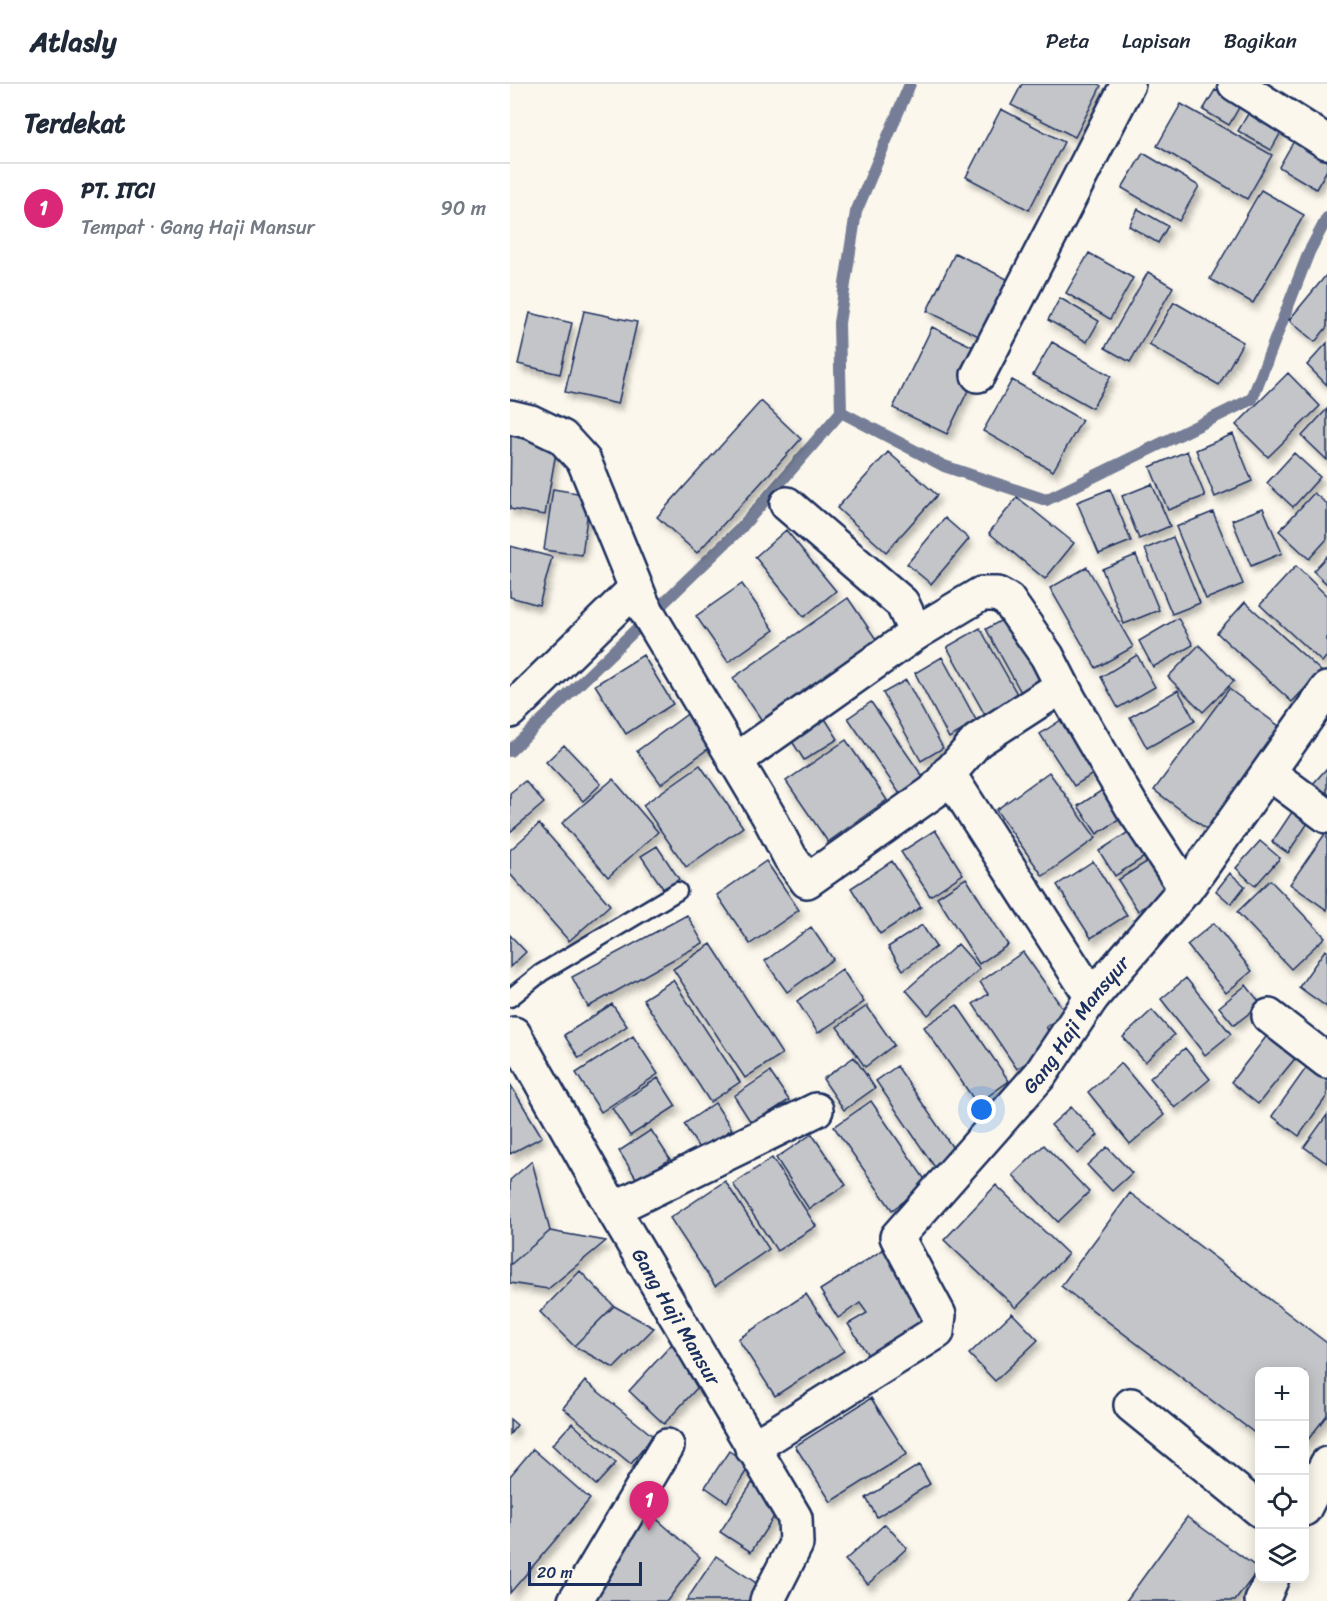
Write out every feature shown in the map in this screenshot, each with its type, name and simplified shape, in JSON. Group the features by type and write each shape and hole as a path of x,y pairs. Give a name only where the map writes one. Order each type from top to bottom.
{"street":[{"path":"978,375 1128,84"},
{"path":"1235,84 1327,142"},
{"path":"510,417 549,429 573,447 584,461 645,606 790,857 807,881 933,792 977,741 1062,686"},
{"path":"787,504 902,603 916,633"},
{"path":"735,762 916,633 972,598 981,594 997,594 1008,600 1047,656 1132,807 1186,889"},
{"path":"510,711 645,606"},
{"name":"Gang Haji Mansyur","path":"752,1448 937,1332 939,1315 897,1237 1040,1075 1092,997 1186,889 1327,689"},
{"path":"948,773 1092,997"},
{"path":"1269,773 1327,816"},
{"path":"1269,1016 1327,1061"},
{"name":"Gang Haji Mansur","path":"514,1034 797,1525 794,1550 766,1601"},
{"path":"613,1209 816,1110"},
{"path":"1131,1405 1255,1506"},
{"path":"575,1601 668,1446"},
{"path":"1309,1501 1327,1464"},
{"path":"1262,1601 1270,1583"}],"lane":[{"path":"510,998 541,973 678,891"}],"building":[{"path":"1022,84 1098,84 1101,86 1075,137 1011,105"},
{"path":"1215,90 1241,104 1229,125 1203,110"},
{"path":"1181,104 1272,155 1247,199 1157,146"},
{"path":"1252,107 1285,125 1271,150 1238,131"},
{"path":"1001,109 1064,142 1029,210 966,177"},
{"path":"1299,132 1327,149 1327,170 1316,189 1279,167"},
{"path":"1143,153 1199,186 1179,221 1122,188"},
{"path":"1261,190 1304,215 1253,303 1210,279"},
{"path":"1138,209 1168,226 1158,243 1129,226"},
{"path":"955,253 1019,285 991,342 927,311"},
{"path":"1089,253 1133,278 1110,319 1066,293"},
{"path":"1148,272 1173,287 1130,362 1105,348"},
{"path":"1327,274 1327,327 1315,342 1289,320"},
{"path":"1060,298 1099,321 1087,342 1048,320"},
{"path":"1174,302 1243,342 1219,385 1149,345"},
{"path":"584,311 637,322 618,404 565,392"},
{"path":"530,313 572,323 560,374 518,364"},
{"path":"932,327 986,353 947,434 893,408"},
{"path":"1052,342 1111,376 1092,408 1033,375"},
{"path":"1327,343 1327,385 1307,365"},
{"path":"1288,373 1320,406 1268,457 1236,425"},
{"path":"1012,380 1082,420 1053,471 983,431"},
{"path":"761,401 801,439 697,553 657,517"},
{"path":"1327,409 1327,460 1302,436"},
{"path":"511,433 558,441 545,515 510,509"},
{"path":"1233,434 1252,481 1215,497 1196,450"},
{"path":"1187,451 1205,496 1168,510 1150,467"},
{"path":"888,452 937,495 886,552 837,508"},
{"path":"1294,453 1320,477 1293,507 1267,483"},
{"path":"1152,484 1170,526 1139,539 1122,496"},
{"path":"553,489 590,495 582,555 544,550"},
{"path":"1110,489 1131,541 1099,554 1077,502"},
{"path":"1314,493 1327,504 1327,539 1309,559 1279,531"},
{"path":"1017,497 1074,543 1045,579 989,533"},
{"path":"1263,508 1282,553 1251,566 1232,520"},
{"path":"1213,512 1243,584 1206,599 1176,527"},
{"path":"945,518 969,539 931,584 907,564"},
{"path":"786,530 836,591 804,617 755,557"},
{"path":"1173,537 1200,603 1172,614 1145,549"},
{"path":"510,546 552,557 539,605 510,597"},
{"path":"1136,555 1159,610 1124,624 1102,569"},
{"path":"1327,556 1327,584 1313,571"},
{"path":"1296,566 1327,596 1327,656 1322,662 1260,605"},
{"path":"1087,567 1133,647 1096,668 1050,588"},
{"path":"742,584 774,630 728,662 696,616"},
{"path":"848,598 880,645 765,725 733,678"},
{"path":"1245,602 1321,671 1292,702 1217,633"},
{"path":"1014,613 1049,678 1022,694 986,629"},
{"path":"1178,618 1193,645 1153,667 1139,641"},
{"path":"980,628 1022,703 989,722 947,647"},
{"path":"1199,645 1234,681 1203,712 1168,677"},
{"path":"643,655 673,704 626,734 595,685"},
{"path":"1137,655 1155,687 1118,708 1101,677"},
{"path":"942,657 977,722 949,738 915,673"},
{"path":"906,680 943,748 921,761 883,693"},
{"path":"1229,689 1283,729 1208,830 1154,790"},
{"path":"1178,690 1195,721 1147,748 1130,717"},
{"path":"871,702 925,780 902,797 848,718"},
{"path":"697,707 721,739 661,784 637,751"},
{"path":"822,714 838,739 804,760 788,735"},
{"path":"1070,714 1104,767 1074,786 1040,734"},
{"path":"846,740 887,800 828,842 786,781"},
{"path":"564,745 601,784 583,801 546,762"},
{"path":"700,765 743,827 686,867 643,805"},
{"path":"1327,768 1327,797 1312,785"},
{"path":"1049,772 1096,838 1043,876 996,810"},
{"path":"613,779 658,832 608,877 562,823"},
{"path":"525,781 544,803 510,832 510,793"},
{"path":"1113,783 1131,812 1097,834 1078,806"},
{"path":"1292,812 1308,823 1288,853 1272,842"},
{"path":"539,824 610,905 569,941 510,874 510,850"},
{"path":"1133,829 1149,854 1115,876 1099,851"},
{"path":"935,830 963,874 930,896 901,852"},
{"path":"1327,831 1327,910 1290,884"},
{"path":"1260,841 1280,858 1255,886 1236,868"},
{"path":"657,846 679,879 664,890 641,856"},
{"path":"766,861 799,910 750,944 717,895"},
{"path":"892,861 921,907 880,934 851,888"},
{"path":"1093,861 1127,915 1091,938 1057,885"},
{"path":"1148,861 1168,891 1138,911 1118,880"},
{"path":"1230,873 1245,886 1231,904 1216,891"},
{"path":"966,878 1008,945 979,964 937,897"},
{"path":"1270,880 1325,937 1291,969 1237,912"},
{"path":"687,915 703,943 588,1007 572,977"},
{"path":"1214,923 1252,971 1226,993 1187,945"},
{"path":"922,925 936,947 903,970 888,947"},
{"path":"811,927 833,959 787,992 765,961"},
{"path":"510,935 526,952 510,967"},
{"path":"711,944 782,1054 745,1078 673,969"},
{"path":"958,944 980,969 928,1015 906,990"},
{"path":"1325,950 1327,951 1327,1007 1299,987"},
{"path":"1023,952 1066,1013 1046,1027 1056,1042 1017,1069 973,1004 988,994 980,982"},
{"path":"842,969 864,1002 818,1033 797,1001"},
{"path":"1186,978 1231,1034 1205,1055 1161,999"},
{"path":"673,980 740,1082 710,1102 643,999"},
{"path":"1246,985 1261,1004 1234,1025 1219,1007"},
{"path":"612,1004 627,1026 579,1058 564,1035"},
{"path":"957,1005 1009,1081 977,1104 924,1027"},
{"path":"867,1006 894,1045 865,1067 837,1027"},
{"path":"1152,1010 1174,1035 1145,1062 1123,1037"},
{"path":"1269,1033 1297,1056 1258,1104 1231,1082"},
{"path":"633,1036 658,1074 601,1112 576,1073"},
{"path":"1185,1048 1210,1079 1175,1108 1150,1078"},
{"path":"854,1057 875,1088 844,1110 823,1079"},
{"path":"1311,1061 1327,1073 1327,1096 1299,1136 1272,1116"},
{"path":"1121,1063 1164,1115 1130,1144 1088,1092"},
{"path":"897,1066 957,1154 936,1169 876,1081"},
{"path":"770,1072 789,1100 752,1124 734,1096"},
{"path":"658,1078 676,1106 630,1136 612,1108"},
{"path":"510,1084 542,1137 510,1154"},
{"path":"871,1101 928,1184 892,1210 834,1127"},
{"path":"715,1103 732,1129 700,1150 684,1124"},
{"path":"1071,1107 1098,1135 1078,1154 1051,1125"},
{"path":"1327,1115 1327,1163 1304,1147"},
{"path":"651,1130 670,1159 638,1181 619,1151"},
{"path":"812,1134 846,1185 809,1209 776,1158"},
{"path":"1044,1145 1089,1192 1058,1222 1013,1175"},
{"path":"1107,1147 1132,1173 1112,1191 1087,1165"},
{"path":"772,1158 816,1226 777,1251 733,1184"},
{"path":"532,1161 550,1231 510,1265 510,1180"},
{"path":"725,1181 769,1249 715,1286 670,1218"},
{"path":"996,1185 1068,1254 1016,1308 944,1240"},
{"path":"1130,1193 1327,1343 1327,1415 1309,1438 1309,1367 1255,1367 1255,1433 1061,1286"},
{"path":"550,1231 606,1241 548,1289 510,1283 510,1265"},
{"path":"884,1249 927,1317 868,1355 848,1324 867,1313 860,1303 838,1318 820,1290"},
{"path":"580,1271 614,1306 574,1346 540,1312"},
{"path":"806,1294 844,1351 775,1396 738,1339"},
{"path":"614,1306 654,1328 614,1368 574,1346"},
{"path":"1012,1313 1038,1340 995,1381 969,1354"},
{"path":"672,1344 707,1377 664,1424 629,1391"},
{"path":"585,1381 653,1436 631,1464 563,1408"},
{"path":"871,1398 907,1454 831,1502 795,1446"},
{"path":"510,1419 517,1425 510,1434"},
{"path":"572,1423 616,1463 596,1485 552,1445"},
{"path":"533,1449 590,1499 510,1593 510,1476"},
{"path":"729,1451 750,1465 727,1502 705,1487"},
{"path":"919,1465 930,1484 877,1517 866,1498"},
{"path":"752,1483 783,1503 751,1552 720,1532"},
{"path":"642,1506 700,1557 667,1601 580,1601"},
{"path":"1187,1517 1255,1566 1255,1574 1235,1601 1126,1601"},
{"path":"885,1524 907,1548 868,1584 845,1560"},
{"path":"716,1556 765,1589 757,1601 686,1601"}],"waterway":[{"path":"910,84 856,212 839,323 841,412 944,466 1046,500 1252,399 1309,252 1327,218"},
{"path":"510,751 740,529 841,412"}],"place":[{"name":"PT. ITCI","path":"649,1531"}]}
